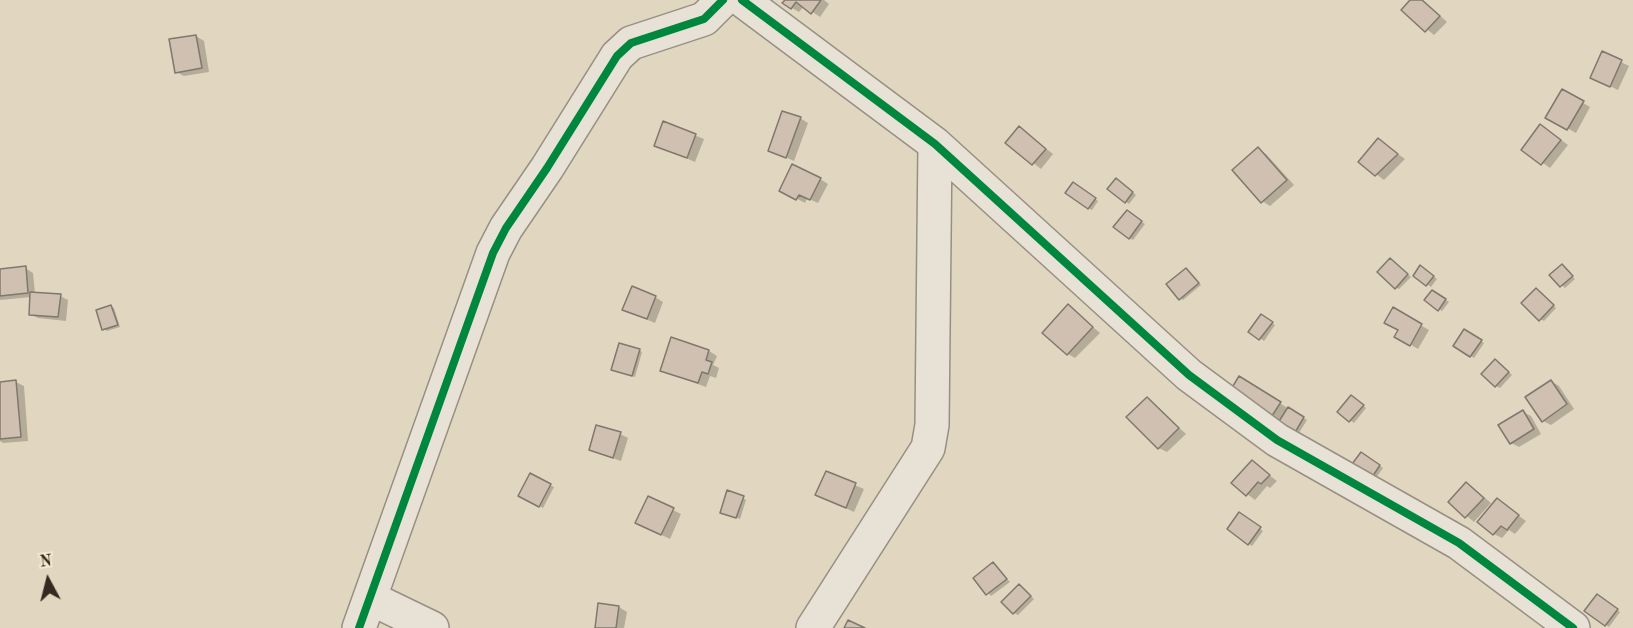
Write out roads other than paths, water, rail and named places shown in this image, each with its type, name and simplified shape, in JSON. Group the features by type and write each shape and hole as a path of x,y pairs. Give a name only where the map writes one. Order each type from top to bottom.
{"street":[{"path":"359,628 493,253 506,228 547,168 617,56 631,43 704,19 723,0"},
{"path":"742,0 934,144 1189,375 1277,440 1459,543 1573,628"},
{"path":"813,628 928,448 932,424 934,144"},
{"path":"370,598 432,628"}]}
